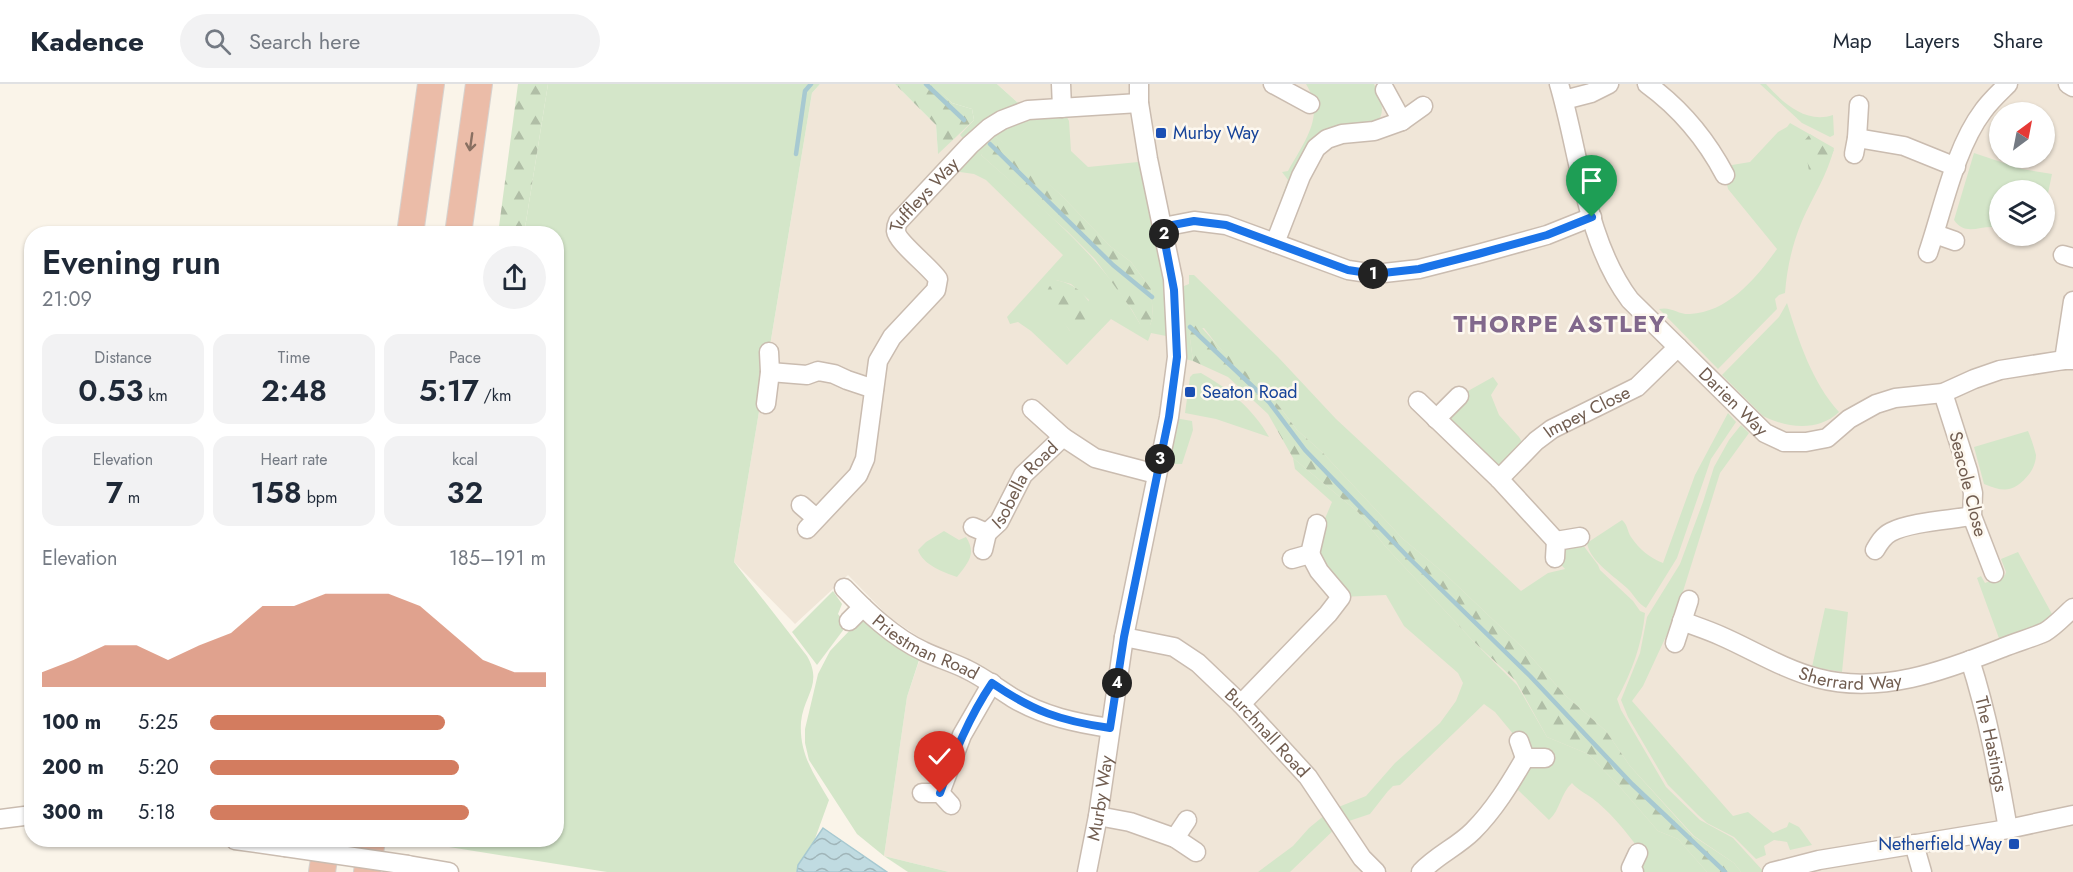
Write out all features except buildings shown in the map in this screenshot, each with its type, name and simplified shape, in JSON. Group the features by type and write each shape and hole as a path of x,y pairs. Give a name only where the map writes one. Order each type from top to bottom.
{"highway":[{"path":"411,226 431,84"},
{"path":"459,226 479,84"},
{"path":"322,872 326,847"},
{"path":"367,872 371,847"}],"street":[{"path":"1061,84 1062,108"},
{"name":"Murby Way","path":"1087,872 1098,816 1124,637 1169,417 1177,357 1174,290 1148,159 1139,103 1139,84"},
{"path":"1561,92 1591,93 1609,84"},
{"path":"1647,84 1670,103 1696,130 1728,177"},
{"path":"1928,254 1956,167 1974,126 1983,111 2008,84"},
{"path":"2068,84 2073,87"},
{"path":"1284,87 1310,104"},
{"path":"1385,90 1402,121"},
{"name":"Darien Way","path":"1561,92 1592,217 1609,267 1617,283 1630,300 1765,433 1784,442 1806,442 1827,438 1862,411 1895,398 1943,393 2001,370 2069,360"},
{"name":"Tuffleys Way","path":"801,504 812,524 858,475 865,459 878,361 884,347 936,290 938,279 931,269 899,239 896,230 898,222 970,145 1002,120 1028,110 1139,103"},
{"path":"1859,105 1856,146 1904,146 1956,167"},
{"path":"1275,243 1300,176 1316,148 1327,139 1342,134 1374,131 1402,121 1423,106"},
{"path":"1162,227 1194,221 1226,225 1348,270 1374,274 1399,272 1478,254 1547,235 1592,217"},
{"path":"1935,234 1955,241"},
{"path":"2069,360 2073,302"},
{"name":"Impey Close","path":"1499,479 1536,441 1552,429 1636,387 1678,347"},
{"path":"766,404 770,372 769,352"},
{"path":"770,372 807,375 818,372 834,374 874,389"},
{"name":"Seacole Close","path":"1943,393 1968,471 1973,494 1972,516 1994,573"},
{"path":"1436,418 1459,396"},
{"path":"1418,401 1499,479 1555,550 1580,537"},
{"name":"Isobella Road","path":"1032,409 1063,437 1095,459 1156,474"},
{"name":"Isobella Road","path":"981,537 999,522 1023,475 1063,437"},
{"path":"1875,550 1889,533 1904,528 1972,516"},
{"path":"1241,704 1328,614 1350,596 1301,557 1317,524"},
{"name":"Priestman Road","path":"844,588 896,635 922,651 964,668 1042,712 1073,723 1110,728"},
{"path":"1675,643 1689,600"},
{"name":"Priestman Road","path":"849,621 863,607"},
{"name":"Sherrard Way","path":"1682,621 1788,668 1818,678 1869,685 1935,672 1970,660 2046,631 2073,608"},
{"name":"Burchnall Road","path":"1124,637 1174,647 1198,663 1241,704 1308,777 1362,858 1376,872"},
{"name":"The Hastings","path":"1970,660 1990,732 2008,829"},
{"name":"Priestman Road","path":"938,797 962,735 978,703 992,683"},
{"path":"1421,872 1433,859 1471,833 1510,784 1522,749 1545,758"},
{"path":"1772,872 1819,860 2008,829 2073,814"},
{"path":"0,819 24,816"},
{"path":"1098,816 1130,822 1175,838 1196,852"},
{"path":"1175,838 1187,820"},
{"path":"1914,844 1922,872"},
{"path":"285,847 449,872"}],"shaded area":[{"path":"820,84 895,84 936,125 938,153 974,120 1028,109 997,84 2073,84 2073,872 949,872 884,856 907,697 918,664 929,644 889,617 848,575 795,624 734,562 812,93"}],"green space":[{"path":"518,84 548,84 525,226 499,226"},
{"path":"548,84 820,84 812,93 734,562 807,656 813,674 813,682 801,722 802,744 809,763 829,800 803,872 607,872 449,847 564,847 564,226 525,226"},
{"path":"895,84 934,84 952,103 972,109 974,120 938,154 936,125"},
{"path":"933,84 997,84 1028,110 1062,108 1069,121 1071,151 1088,167 1148,161 1174,290 1189,284 1189,275 1194,275 1278,357 1336,419 1521,591 1548,573 1565,569 1555,558 1556,541 1583,545 1600,570 1633,601 1640,611 1645,613 1636,658 1617,699 1621,710 1666,787 1700,820 1733,838 1764,872 1741,872 1734,863 1694,836 1630,766 1606,731 1566,696 1524,649 1445,574 1403,539 1323,453 1297,430 1279,406 1218,346 1204,328 1189,331 1193,361 1177,357 1176,338 1151,333 1148,341 1111,319 1067,365 1031,331 1018,322 1010,324 1007,317 1063,255 986,180 974,174 946,170 970,145 960,135 974,120 972,109 952,103","holes":["996,137 1062,196 1110,246 1131,262 1151,289 1153,317 1150,325 1140,324 1107,275 1088,253 1047,213 981,155","1056,280 1071,284 1089,300 1070,331 1059,315"]},
{"path":"1306,84 1374,84 1382,109 1376,123 1336,128 1285,200 1281,199 1288,180 1282,172 1288,171 1306,139 1313,118 1312,96"},
{"path":"1760,84 1766,84 1788,105 1804,114 1814,117 1833,115 1834,135 1830,137 1802,123"},
{"path":"1790,123 1834,148 1824,176 1798,230 1790,257 1785,293 1775,299 1777,309 1718,369 1659,309 1690,314 1717,307 1741,291 1777,249 1728,189 1725,175 1732,165 1750,162 1778,132"},
{"path":"1810,134 1834,150 1823,171 1810,177 1804,141"},
{"path":"991,136 996,137 1016,153 1110,246 1131,262 1151,289 1153,317 1150,325 1151,333 1140,324 1095,259 1067,231 981,155 984,143"},
{"path":"1974,153 1989,158 1989,168 2019,168 2052,174 2051,180 1989,180 1989,227 1964,228 1954,220"},
{"path":"1056,280 1080,291 1095,313 1081,333 1070,331 1044,298 1049,287"},
{"path":"1787,303 1814,375 1839,412 1822,423 1792,425 1763,416 1722,375 1779,317"},
{"path":"1194,319 1218,346 1259,384 1297,430 1323,453 1403,539 1445,574 1524,649 1566,696 1606,731 1630,766 1693,836 1734,863 1741,872 1707,872 1678,839 1658,831 1588,754 1547,737 1516,681 1473,641 1385,546 1358,512 1293,458 1268,414 1228,377 1193,361 1189,331"},
{"path":"1201,373 1240,400 1269,437 1216,419 1185,413 1190,377"},
{"path":"1493,377 1498,384 1491,395 1499,415 1519,437 1527,450 1499,479 1436,419 1459,396"},
{"path":"1728,413 1736,422 1711,459 1677,558 1646,608 1598,563 1587,543 1622,520 1638,545 1649,556 1663,563 1695,475"},
{"path":"1169,417 1192,421 1193,430 1182,464 1158,464"},
{"path":"1741,425 1749,433 1720,473 1675,617 1643,686 1632,701 1733,816 1748,812 1773,833 1787,827 1789,822 1799,827 1812,845 1790,850 1787,842 1774,840 1764,846 1766,855 1756,859 1734,837 1707,823 1668,785 1628,717 1621,700 1640,653 1647,617 1680,564 1714,467 1729,440"},
{"path":"2028,431 2036,455 2030,473 2019,484 2009,489 1998,489 1984,484 1974,447"},
{"path":"1293,458 1358,512 1385,546 1517,685 1547,737 1588,754 1658,831 1678,839 1707,872 1634,872 1636,845 1604,808 1572,783 1549,820 1510,784 1519,741 1495,712 1484,704 1400,785 1393,786 1370,814 1340,824 1290,872 1258,872 1293,846 1309,828 1331,810 1366,796 1395,763 1440,723 1456,701 1463,683 1458,673 1404,626 1386,595 1341,597 1310,554 1332,502 1295,469"},
{"path":"944,531 959,540 966,537 971,548 968,563 957,577 929,564 918,550"},
{"path":"2018,552 2052,614 2045,624 2000,641 1977,578 1981,576 1985,583 2005,575 2001,559"},
{"path":"833,591 842,604 838,614 847,625 817,665 792,632"},
{"path":"863,607 922,651 907,697 884,856 857,834 809,760 805,743 805,729 818,674 830,651 851,629"},
{"path":"1825,608 1848,612 1842,672 1812,667"},
{"path":"884,856 949,872 908,872"}],"water":[{"path":"823,828 887,872 797,872 798,865"}],"waterway":[{"path":"796,154 805,91 811,84"},
{"path":"926,84 964,120"},
{"path":"990,144 1113,265 1152,297"},
{"path":"1190,327 1269,402 1305,450 1409,558 1530,676 1632,784 1725,872"}],"place":[{"name":"Murby Way","path":"1161,133"},
{"name":"Seaton Road","path":"1190,392"},
{"name":"Netherfield Way","path":"2014,844"}],"district":[{"name":"THORPE ASTLEY","path":"1560,324"}],"route":[{"path":"940,793 962,735 978,703 992,683 1014,698 1042,712 1073,723 1110,728 1124,637 1169,417 1177,357 1173,279 1162,227 1194,221 1226,225 1348,270 1374,274 1419,269 1478,254 1547,235 1592,217"}]}
